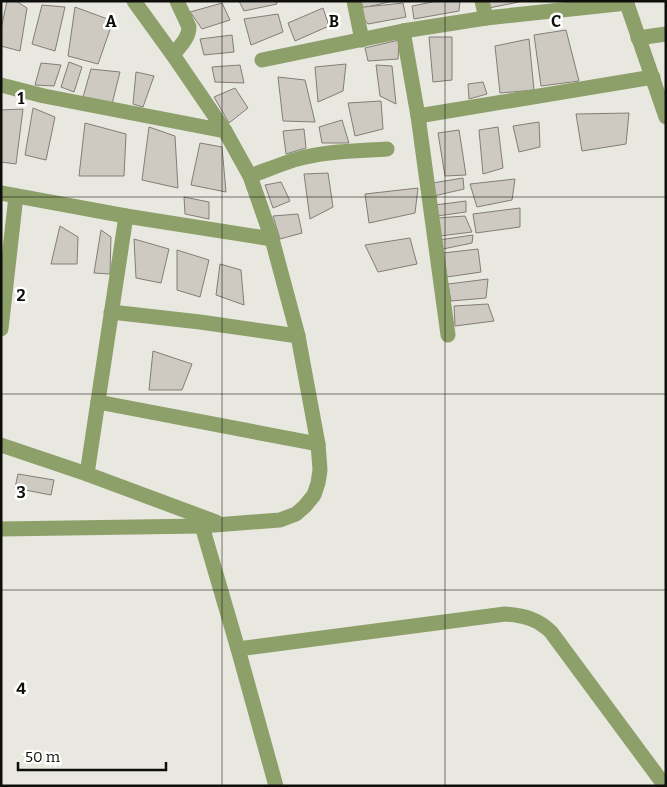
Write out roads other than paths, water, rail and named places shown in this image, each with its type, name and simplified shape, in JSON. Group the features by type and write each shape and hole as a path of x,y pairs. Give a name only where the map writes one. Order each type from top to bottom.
{"street":[{"path":"173,55 186,38 189,30 177,1"},
{"path":"354,1 362,40"},
{"path":"482,1 486,18"},
{"path":"1,529 202,526 280,520 296,514 314,495 318,483 320,470 318,444 298,336 272,239 250,176 225,131 173,55 133,2"},
{"path":"262,60 403,31 486,18 626,2 652,36 653,77 666,117"},
{"path":"403,31 418,116 448,335"},
{"path":"418,116 653,77"},
{"path":"1,85 44,96 225,131"},
{"path":"250,176 303,158 330,153 387,149"},
{"path":"1,193 126,216 272,239"},
{"path":"1,329 5,263 16,196"},
{"path":"86,474 126,216"},
{"path":"111,312 298,336"},
{"path":"98,402 318,444"},
{"path":"1,445 222,524"},
{"path":"202,526 276,786"},
{"path":"238,649 505,614 530,618 544,624 551,632 665,786"}]}
